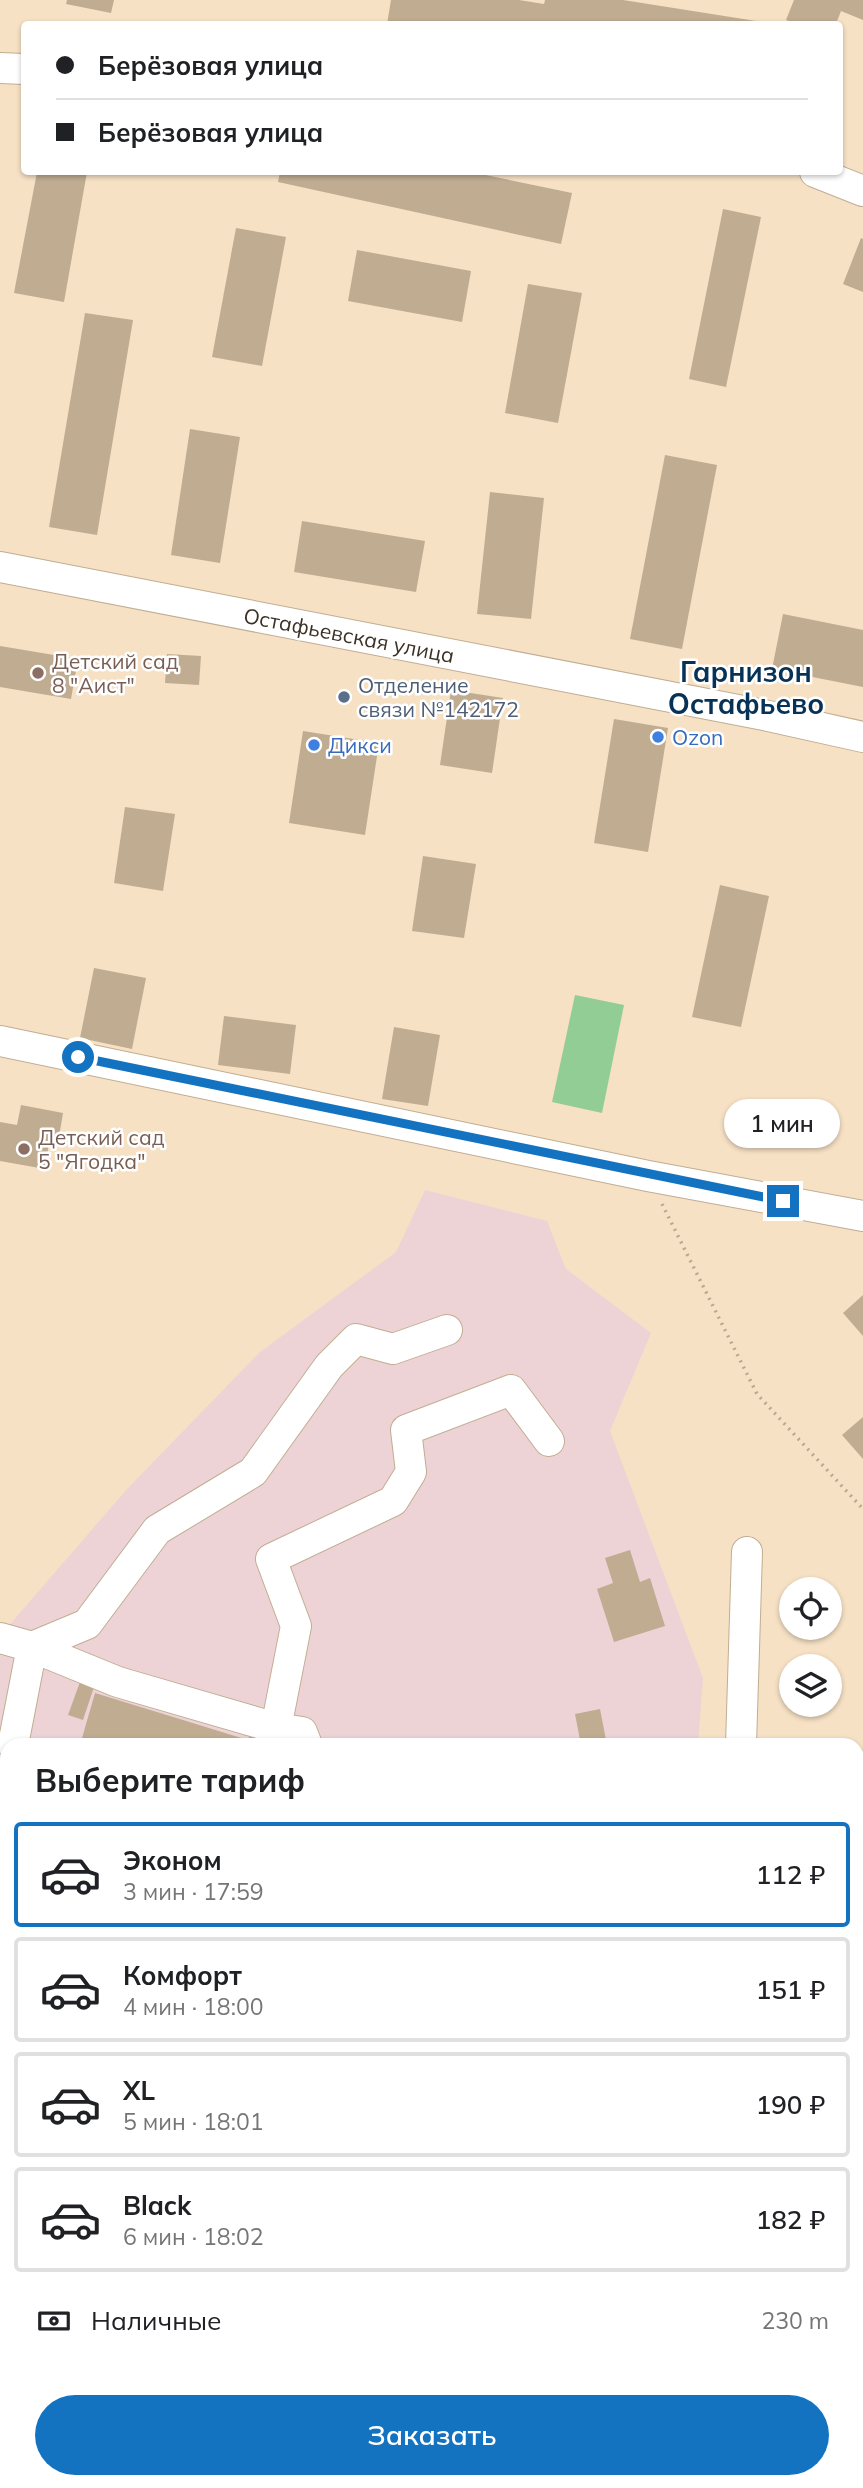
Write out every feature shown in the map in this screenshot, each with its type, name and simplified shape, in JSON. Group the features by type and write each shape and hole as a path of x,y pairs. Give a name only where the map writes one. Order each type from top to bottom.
{"street":[{"path":"0,68 21,69"},
{"path":"823,175 863,191"},
{"name":"Остафьевская улица","path":"0,567 765,715 863,737"},
{"path":"0,1041 648,1176 863,1216"},
{"path":"32,1647 87,1624 157,1530 253,1472 329,1366 356,1339 393,1349 447,1330"},
{"path":"276,1728 296,1626 271,1559 393,1501 411,1472 406,1430 511,1390 548,1441"},
{"path":"741,1738 747,1552"},
{"path":"0,1638 32,1647 118,1682 276,1728 302,1732 304,1738"},
{"path":"14,1738 32,1647"}],"path":[{"path":"648,1176 757,1394 863,1509"}],"shaded area":[{"path":"425,1190 547,1221 566,1269 651,1333 610,1431 703,1678 699,1738 0,1738 0,1629 5,1630 127,1489 260,1352 396,1252"}],"green space":[{"path":"575,995 624,1005 602,1113 552,1102"}],"building":[{"path":"67,0 114,0 111,13 66,4"},
{"path":"391,0 519,0 544,4 545,0 623,0 756,21 388,21"},
{"path":"794,0 863,0 863,20 841,11 837,21 786,20"},
{"path":"36,175 86,175 64,302 14,293"},
{"path":"279,175 485,175 572,193 561,244 278,182"},
{"path":"723,209 761,217 726,387 689,379"},
{"path":"236,228 286,237 262,366 212,357"},
{"path":"861,238 863,239 863,292 843,284"},
{"path":"357,250 471,271 462,322 348,301"},
{"path":"528,284 582,293 558,423 505,413"},
{"path":"85,313 133,320 97,535 49,527"},
{"path":"190,429 240,437 220,563 171,555"},
{"path":"665,455 717,465 682,649 630,639"},
{"path":"490,492 544,498 531,619 477,614"},
{"path":"302,521 425,541 416,592 294,572"},
{"path":"783,614 863,630 863,687 772,669"},
{"name":"Детский сад 8 \"Аист\"","path":"0,646 78,659 71,699 0,687"},
{"path":"167,654 201,656 199,685 165,683"},
{"path":"451,690 503,698 492,773 440,765"},
{"path":"614,719 668,728 648,852 594,843"},
{"path":"303,731 379,743 365,835 289,823"},
{"path":"125,807 175,814 163,891 114,883"},
{"path":"423,856 476,864 464,938 412,931"},
{"path":"720,885 769,896 741,1027 692,1017"},
{"path":"94,968 146,978 132,1049 80,1038"},
{"path":"224,1016 296,1025 290,1074 218,1065"},
{"path":"394,1027 440,1035 428,1106 382,1099"},
{"name":"Детский сад 5 \"Ягодка\"","path":"21,1105 63,1113 59,1137 50,1136 45,1169 0,1161 0,1122 17,1125"},
{"path":"863,1295 863,1336 843,1313"},
{"path":"863,1417 863,1459 842,1435"},
{"path":"630,1550 640,1582 650,1578 665,1626 614,1642 597,1589 613,1583 605,1558"},
{"path":"80,1682 94,1687 83,1720 68,1715"},
{"path":"95,1693 241,1738 82,1738"},
{"path":"600,1709 606,1738 580,1738 575,1714"},
{"path":"252,1728 273,1738 249,1738"}],"place":[{"name":"Детский сад 8 \"Аист\"","path":"38,673"},
{"name":"Отделение связи №142172","path":"344,697"},
{"name":"Ozon","path":"658,737"},
{"name":"Дикси","path":"314,745"},
{"name":"Детский сад 5 \"Ягодка\"","path":"24,1149"}],"district":[{"name":"Гарнизон Остафьево","path":"746,687"}],"route":[{"path":"78,1057 648,1176 783,1201"}]}
